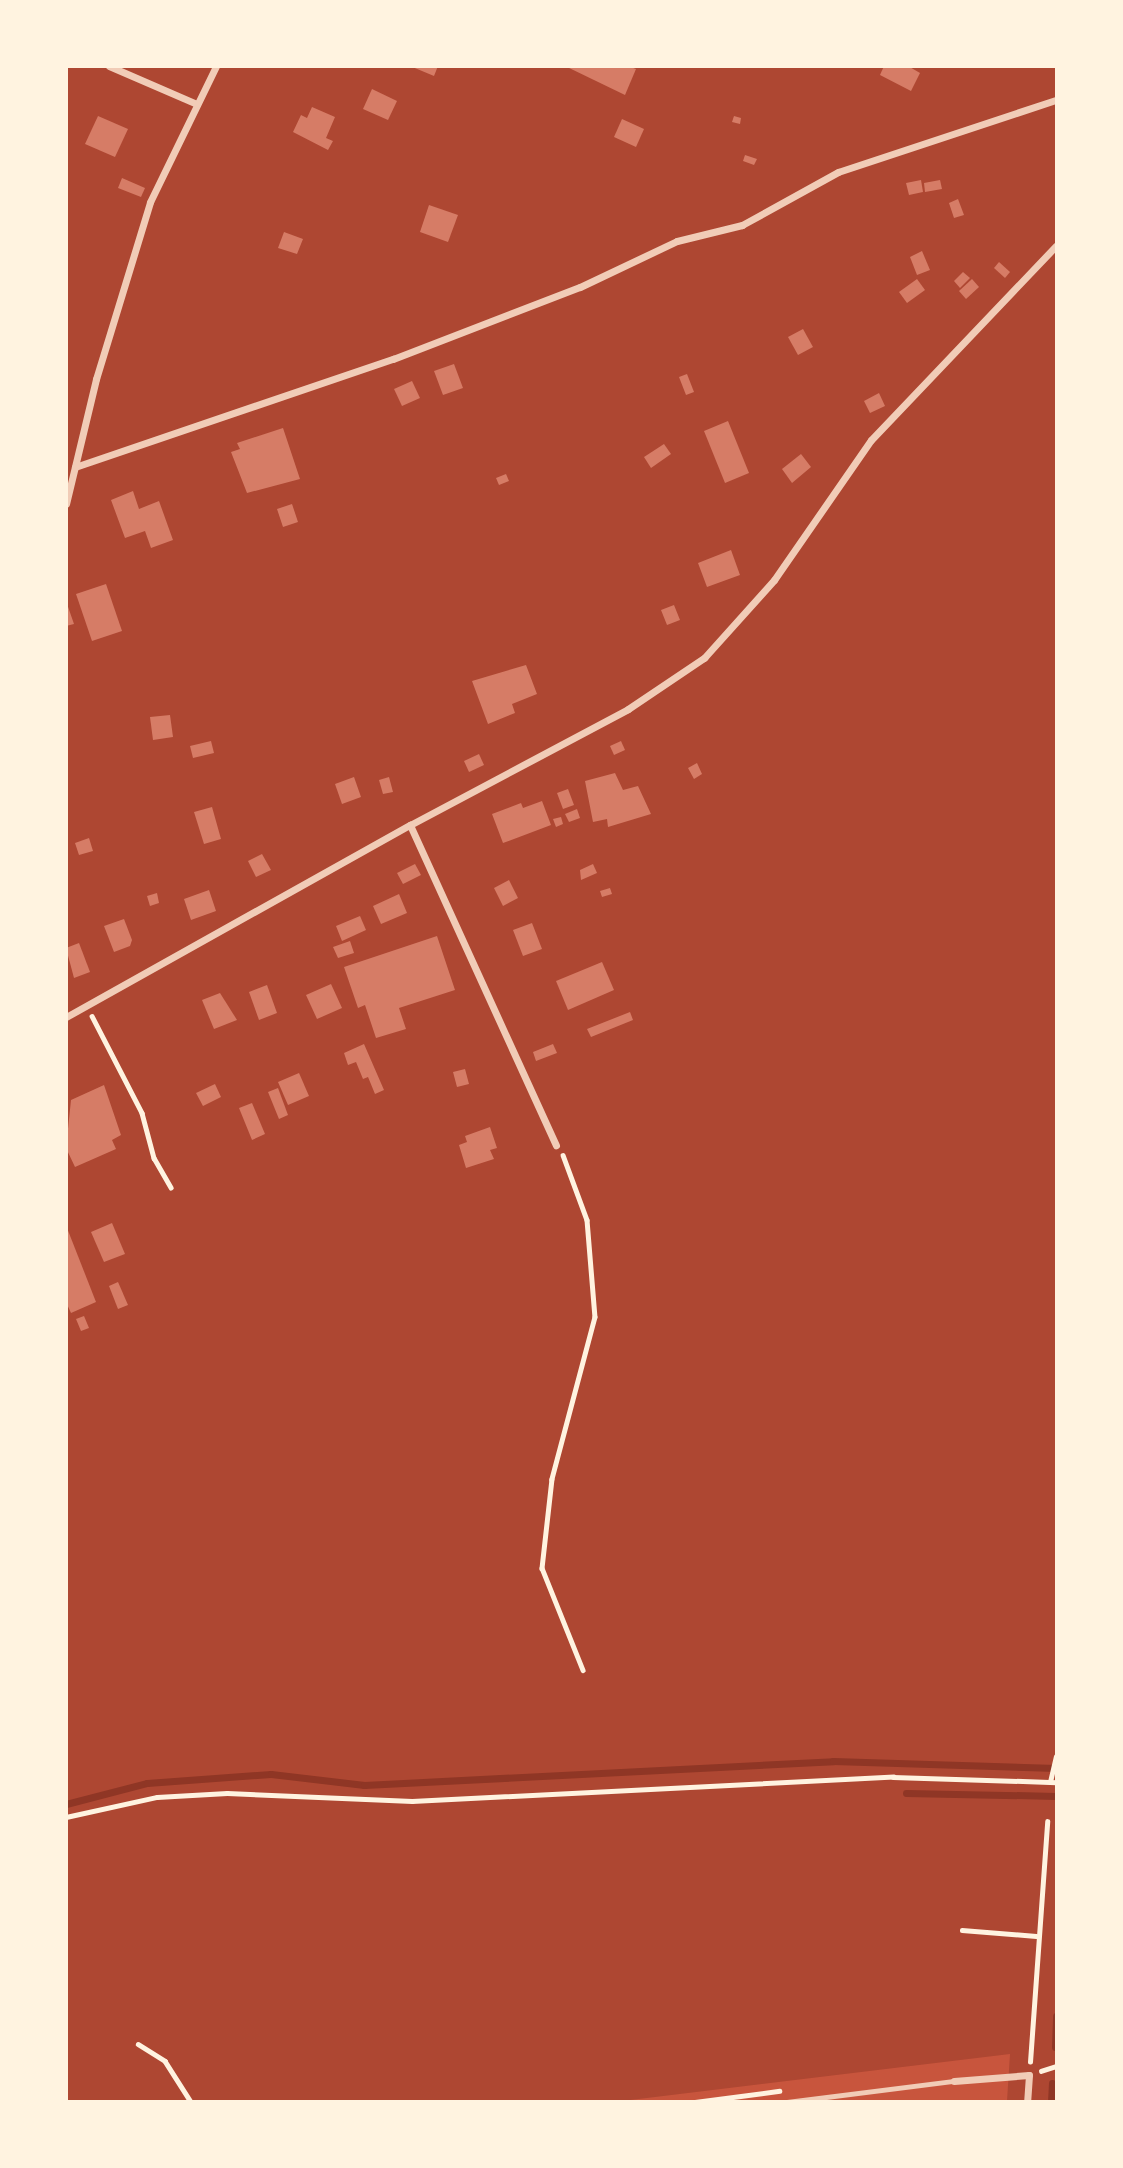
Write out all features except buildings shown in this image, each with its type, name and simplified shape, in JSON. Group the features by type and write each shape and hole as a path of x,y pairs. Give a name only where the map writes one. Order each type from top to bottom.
{"street":[{"path":"109,66 197,104"},
{"path":"66,504 150,202 216,66"},
{"path":"75,467 404,355 580,288 677,241 742,225 838,172 1056,100"},
{"path":"66,1017 410,825 628,709 704,658 774,580 871,440 1056,246"},
{"path":"410,825 556,1145"},
{"path":"954,2081 1029,2075 1027,2102"}],"lane":[{"path":"787,2102 954,2081"}],"path":[{"path":"87,1006 142,1113 154,1158 171,1187"},
{"path":"556,1145 569,1162 587,1220 595,1317 552,1479 542,1567 583,1670"},
{"path":"66,1817 157,1797 227,1793 412,1801 893,1777 1053,1782 1056,1757"},
{"path":"1047,1822 1029,2075 1056,2066"},
{"path":"962,1930 1037,1936"},
{"path":"138,2044 165,2061 191,2102"},
{"path":"695,2102 782,2091"}],"shaded area":[{"path":"66,67 1056,67 1056,2101 1007,2101 1010,2054 614,2102 67,2101"}],"waterway":[{"path":"66,1804 147,1783 271,1774 364,1785 833,1761 1056,1768"},
{"path":"906,1793 1056,1796"},
{"path":"1055,2047 1056,2016"},
{"path":"1051,2102 1052,2083"}]}
